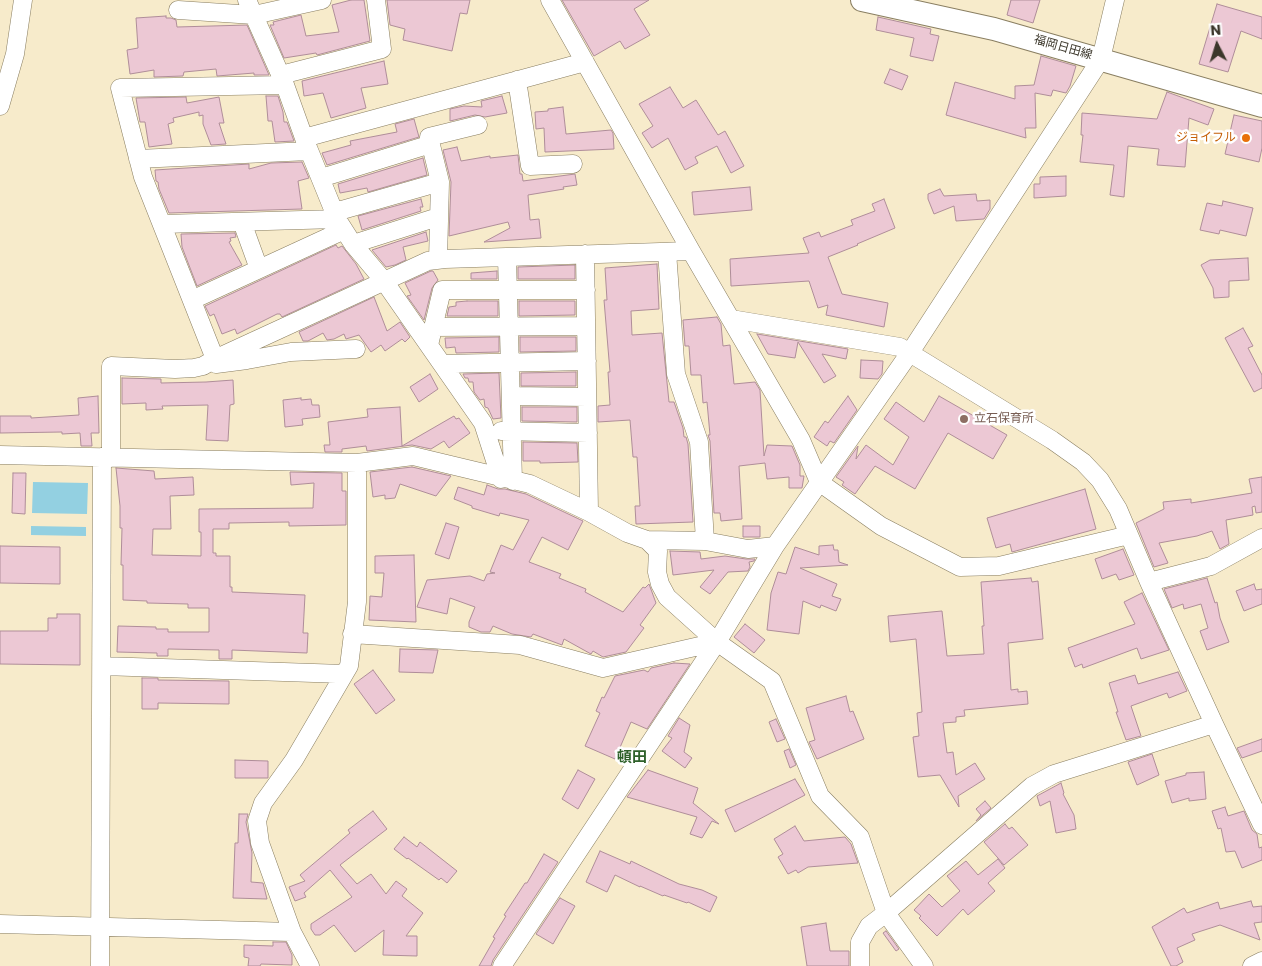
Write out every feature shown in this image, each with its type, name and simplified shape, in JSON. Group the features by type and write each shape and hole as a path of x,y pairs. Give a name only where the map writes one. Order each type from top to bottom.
{"main road":[{"name":"福岡日田線","path":"862,0 994,29 1262,106"}],"street":[{"path":"0,106 15,54 23,0"},
{"path":"178,10 250,7 322,0"},
{"path":"209,362 192,300 143,177 120,88 283,80 382,49 376,0"},
{"path":"550,0 691,251 801,440 819,482 881,526 960,567 999,566 1129,535"},
{"path":"502,966 717,642 776,546 909,354 1102,59 1115,0"},
{"path":"250,7 283,80 320,178 342,226 384,281 483,423 507,480"},
{"path":"138,159 307,145 517,80 585,62"},
{"path":"517,80 530,166 573,164"},
{"path":"438,260 440,182 430,137 478,125"},
{"path":"320,178 431,144"},
{"path":"192,300 259,269 342,226 440,182"},
{"path":"163,224 242,222 342,226 438,218"},
{"path":"242,222 259,269"},
{"path":"209,362 428,261 691,251"},
{"path":"667,252 676,374 699,442 705,541"},
{"path":"585,254 589,512"},
{"path":"507,257 512,432 507,480"},
{"path":"429,345 442,290 586,290"},
{"path":"730,319 900,347 1052,440 1083,462 1100,480 1118,509 1149,582 1262,825"},
{"path":"433,326 586,326"},
{"path":"100,966 102,666 106,458 111,366 175,369 209,362 247,360 292,352 356,349"},
{"path":"442,364 587,361"},
{"path":"511,396 587,396"},
{"path":"486,431 588,433"},
{"path":"0,455 357,463 413,456 530,484 589,512 627,533 647,540 705,541 748,548 776,546"},
{"path":"310,966 292,932 260,843 257,821 263,804 294,760 349,666 356,602 357,463"},
{"path":"1149,582 1211,566 1262,538"},
{"path":"647,540 658,551 657,572 660,584 667,597 717,642 772,681 820,796 860,838 886,913 924,966"},
{"path":"352,634 520,645 603,668 717,642"},
{"path":"102,666 344,674"},
{"path":"860,966 860,942 869,926 1032,786 1054,774 1214,724"},
{"path":"0,924 292,932"},
{"path":"1252,966 1262,961"}],"water":[{"path":"33,482 88,483 87,514 32,513"},
{"path":"31,526 86,527 86,536 31,535"}],"building":[{"path":"351,0 364,0 370,41 317,55 316,53 284,58 270,25 274,25 273,22 301,15 306,36 339,32 332,5"},
{"path":"387,0 470,0 467,14 460,13 452,51 403,40 405,29 390,25"},
{"path":"562,0 649,0 634,9 650,35 625,49 620,41 594,56"},
{"path":"1011,0 1040,0 1033,23 1007,15"},
{"path":"1217,4 1262,17 1262,39 1241,31 1228,72 1199,64"},
{"path":"166,16 166,18 176,20 177,27 247,25 269,75 254,75 254,73 217,76 216,69 184,72 183,76 154,77 154,70 130,74 127,50 138,48 136,18"},
{"path":"878,17 931,29 930,34 939,36 933,61 910,56 914,38 876,30"},
{"path":"1041,56 1076,66 1066,93 1053,90 1051,96 1035,93 1036,128 1025,128 1026,138 946,115 955,82 1015,99 1015,86 1034,85"},
{"path":"384,61 388,84 361,88 366,108 331,118 323,93 304,96 302,81"},
{"path":"890,69 908,76 902,90 884,83"},
{"path":"670,87 683,108 696,100 718,135 725,131 744,166 731,173 717,146 695,157 698,163 685,170 668,138 652,148 642,133 653,126 639,104"},
{"path":"1167,92 1214,109 1208,125 1189,118 1185,167 1157,165 1159,149 1128,146 1124,197 1110,195 1114,165 1080,162 1083,135 1081,135 1082,113 1157,119"},
{"path":"266,96 278,96 284,122 287,122 294,141 275,142 272,121 268,121"},
{"path":"502,96 507,113 485,117 475,115 450,121 450,109 464,106 482,107 481,101"},
{"path":"186,97 187,103 219,97 224,123 219,123 226,144 211,145 203,124 203,115 199,116 199,112 173,118 174,122 168,124 172,144 149,147 145,122 140,122 136,98"},
{"path":"563,107 566,134 611,130 613,133 614,149 545,152 544,128 536,129 535,112"},
{"path":"1234,115 1262,121 1262,148 1259,162 1225,154"},
{"path":"414,119 419,137 327,165 322,153 351,145 350,141 397,132 395,124"},
{"path":"457,147 461,161 490,156 490,158 518,155 520,174 522,174 523,181 575,174 577,185 528,195 530,220 539,219 541,238 484,242 510,228 508,222 449,236 451,182 443,150"},
{"path":"423,158 427,175 368,192 367,188 340,193 338,184"},
{"path":"302,162 309,178 298,181 302,209 169,213 156,181 155,170 249,164 249,169 271,163"},
{"path":"1066,176 1066,196 1034,198 1034,184 1040,184 1040,177"},
{"path":"750,187 752,210 694,215 692,192"},
{"path":"940,189 944,196 976,194 977,201 990,200 990,209 984,219 956,221 954,206 934,214 928,194"},
{"path":"421,199 423,207 420,207 421,211 362,230 358,216"},
{"path":"884,199 895,228 828,257 842,294 888,303 884,327 826,315 828,305 818,308 809,281 731,286 730,259 809,253 803,238 819,232 821,237 853,225 851,220 875,211 872,204"},
{"path":"1223,201 1253,208 1246,236 1220,230 1219,234 1200,230 1207,203 1222,206"},
{"path":"426,232 428,241 403,247 406,260 395,265 386,267 372,250"},
{"path":"235,233 236,237 230,238 231,241 229,242 242,265 197,286 182,247 181,234"},
{"path":"336,245 338,248 342,246 356,264 364,279 282,317 280,314 277,314 237,334 235,329 222,334 214,314 210,316 205,306"},
{"path":"1248,258 1249,280 1229,281 1229,297 1214,298 1213,288 1201,265 1210,260"},
{"path":"657,264 659,309 631,311 632,335 662,333 669,402 674,402 683,428 684,437 686,437 688,444 693,522 636,524 635,506 640,506 637,457 633,457 630,420 598,422 598,406 610,405 608,372 610,372 604,300 607,300 605,268"},
{"path":"575,265 575,279 518,279 518,267"},
{"path":"433,271 438,280 432,288 424,320 407,296 411,295 405,283"},
{"path":"497,271 497,279 471,279 471,273"},
{"path":"374,297 387,331 400,322 410,337 405,342 402,339 385,351 381,345 371,352 359,335 346,339 344,334 327,340 323,333 308,341 303,341 299,332"},
{"path":"498,301 498,316 447,316 449,307 456,306 456,302"},
{"path":"519,301 575,301 575,315 519,316"},
{"path":"717,317 721,324 723,346 730,345 734,384 755,382 760,390 764,456 767,445 792,446 800,465 800,476 804,476 802,488 789,488 789,477 767,479 765,463 739,466 742,519 721,521 720,513 714,513 707,402 703,403 701,375 691,375 689,346 685,346 683,320"},
{"path":"1243,328 1253,346 1248,348 1262,375 1262,388 1254,392 1225,338"},
{"path":"757,334 848,349 846,359 822,354 836,376 824,383 798,342 795,358 768,354"},
{"path":"499,337 499,352 456,353 455,347 446,348 445,338"},
{"path":"520,337 576,337 576,351 520,352"},
{"path":"861,360 883,361 882,374 878,379 860,378"},
{"path":"576,372 576,386 521,386 521,373"},
{"path":"499,373 501,418 493,419 488,408 485,407 484,399 480,400 474,392 473,382 469,382 468,378 465,378 463,374"},
{"path":"430,374 438,389 419,402 410,387"},
{"path":"122,378 161,379 161,383 233,380 234,404 230,405 228,441 206,440 208,405 162,406 163,409 146,410 146,403 122,404"},
{"path":"98,396 99,433 91,433 92,446 81,446 80,433 0,433 0,416 31,416 31,418 79,415 78,398"},
{"path":"848,396 857,410 834,443 830,441 827,446 814,437 825,421 828,423"},
{"path":"939,396 1007,435 993,459 948,433 915,489 875,466 855,494 842,485 844,482 836,477 858,446 856,459 866,445 893,465 909,437 884,419 896,402 924,422"},
{"path":"301,398 301,400 311,399 312,405 319,405 320,417 302,419 303,425 285,427 283,400"},
{"path":"400,407 402,446 454,416 456,419 459,418 470,433 449,448 444,441 431,449 412,445 367,451 366,446 342,449 342,452 325,452 324,445 330,445 328,422 368,417 367,409"},
{"path":"522,407 577,407 577,422 522,421"},
{"path":"523,442 577,443 578,462 540,463 540,461 523,461"},
{"path":"412,467 451,476 436,496 400,484 395,498 385,499 385,495 373,497 370,472"},
{"path":"116,468 154,471 155,479 193,477 194,495 170,496 171,529 153,529 152,555 201,556 199,509 313,508 314,483 291,485 290,472 342,473 342,491 346,491 346,525 289,526 289,522 229,523 229,529 213,529 213,553 216,553 216,556 230,556 230,587 232,587 232,592 305,595 303,633 308,633 307,653 232,650 232,659 219,659 219,650 168,649 168,656 157,656 157,653 117,652 118,626 156,627 156,629 168,629 168,632 209,632 209,608 188,608 188,604 147,603 147,601 123,600 123,565 121,565 122,528 120,528"},
{"path":"13,473 26,473 25,514 12,513"},
{"path":"1262,477 1262,512 1256,513 1255,506 1252,507 1253,515 1226,520 1229,544 1220,549 1212,531 1197,536 1159,543 1168,563 1154,567 1136,523 1164,509 1163,502 1191,499 1191,503 1252,493 1249,479"},
{"path":"487,485 526,494 583,521 568,550 542,537 529,562 561,574 559,578 586,589 585,592 623,612 643,587 645,588 649,584 656,603 640,625 644,628 626,652 603,657 593,651 591,654 564,639 562,645 533,634 531,637 512,634 493,626 490,632 481,632 469,627 475,607 450,598 447,614 417,607 427,580 470,576 484,581 487,574 495,573 490,572 501,545 513,550 529,520 500,513 499,516 472,508 472,506 454,499 458,487 484,495"},
{"path":"1085,489 1096,529 1012,552 1010,544 996,548 987,518"},
{"path":"446,523 459,527 449,559 435,554"},
{"path":"743,526 760,526 760,537 743,537"},
{"path":"833,545 834,550 838,550 839,562 848,565 800,568 837,584 832,596 841,599 836,611 821,605 820,608 803,601 799,634 767,630 771,593 778,572 786,574 795,547 819,555 819,546"},
{"path":"0,546 60,547 60,584 0,583"},
{"path":"1123,549 1134,575 1119,580 1116,574 1102,579 1095,559"},
{"path":"670,551 700,552 701,559 725,556 755,559 749,562 750,567 748,571 728,572 710,594 700,587 714,570 673,575"},
{"path":"414,555 416,622 369,620 370,596 382,597 384,573 375,573 375,556"},
{"path":"1031,578 1032,582 1038,581 1043,639 1008,643 1011,690 1018,689 1018,692 1027,691 1028,704 964,710 965,716 956,717 956,722 943,723 947,753 953,752 956,775 975,763 985,779 958,796 959,807 940,775 918,777 913,737 919,736 917,713 922,712 916,639 890,642 888,616 942,611 947,656 984,654 981,582"},
{"path":"1207,578 1215,603 1217,602 1220,618 1229,642 1207,650 1200,631 1208,628 1201,604 1184,609 1183,604 1172,608 1164,589"},
{"path":"1254,584 1256,590 1262,589 1262,604 1244,611 1236,591"},
{"path":"1142,593 1169,650 1141,659 1137,648 1083,668 1082,664 1075,667 1068,648 1135,624 1124,602"},
{"path":"57,614 80,614 80,665 0,664 0,631 48,631 48,618 57,618"},
{"path":"745,624 765,640 754,653 734,637"},
{"path":"400,649 438,650 433,673 399,672"},
{"path":"674,663 690,664 647,729 631,722 615,759 585,746 600,713 596,711 602,697 604,698 615,676 644,670 648,672 651,668"},
{"path":"373,670 395,700 376,714 354,684"},
{"path":"1178,672 1187,691 1169,698 1167,693 1131,706 1141,736 1126,740 1116,712 1118,712 1109,683 1135,675 1138,684"},
{"path":"142,678 229,681 229,704 158,703 158,709 142,709"},
{"path":"846,696 850,712 853,711 864,739 817,759 809,742 815,740 806,708"},
{"path":"679,718 690,725 684,752 692,758 685,768 662,751 672,738 668,736"},
{"path":"776,719 785,739 777,742 769,722"},
{"path":"1262,739 1262,751 1242,758 1237,748"},
{"path":"789,749 796,765 790,768 784,751"},
{"path":"1152,754 1159,775 1137,785 1128,762"},
{"path":"235,760 268,761 268,778 235,778"},
{"path":"578,770 595,779 578,809 562,799"},
{"path":"648,770 698,788 693,803 719,824 712,821 702,838 690,834 697,817 627,797"},
{"path":"1204,772 1206,799 1189,801 1189,798 1172,803 1165,781 1186,775 1186,773"},
{"path":"795,779 805,795 735,832 725,810"},
{"path":"1061,783 1063,794 1074,815 1076,829 1056,833 1050,801 1040,806 1037,796"},
{"path":"985,801 991,808 976,821 981,815 976,809"},
{"path":"1225,807 1228,816 1244,811 1252,830 1257,834 1259,848 1262,847 1262,860 1242,868 1235,851 1226,852 1221,828 1218,829 1212,811"},
{"path":"373,811 387,829 340,865 357,884 371,874 386,894 396,881 407,889 402,896 423,913 406,936 417,936 417,956 383,955 384,930 355,952 334,925 320,935 315,935 311,929 311,924 352,897 330,870 304,893 306,897 295,901 289,887 305,881 300,875 350,833 348,830"},
{"path":"239,814 248,814 246,822 252,853 251,882 263,883 267,899 233,898 235,843 238,843"},
{"path":"1005,824 1009,829 1012,827 1028,845 1004,865 984,842"},
{"path":"795,826 804,841 845,837 851,844 858,863 808,867 798,873 796,870 788,874 778,857 783,854 774,839"},
{"path":"404,837 417,847 420,842 457,871 447,883 441,878 439,880 394,849"},
{"path":"600,851 630,864 631,861 679,884 702,890 717,897 710,912 688,902 663,896 615,875 607,892 586,882"},
{"path":"544,854 558,862 493,960 491,966 479,966 506,916 504,915 525,883 527,883"},
{"path":"998,859 1005,868 988,883 995,891 968,915 963,909 937,936 919,918 921,916 914,910 929,894 942,907 960,891 947,876 966,861 978,875"},
{"path":"560,898 575,906 553,944 536,934"},
{"path":"1251,901 1253,907 1262,906 1262,922 1254,923 1260,940 1220,925 1192,934 1195,940 1177,948 1183,962 1176,966 1171,966 1152,927 1184,908 1187,913 1218,902 1220,909"},
{"path":"826,923 830,951 849,951 849,966 807,966 801,927"},
{"path":"886,931 899,949 896,951 883,933"},
{"path":"273,942 286,942 292,955 292,965 261,964 260,966 248,966 249,958 244,957 244,945 273,946"}],"place":[{"name":"ジョイフル","path":"1246,138"},
{"name":"立石保育所","path":"964,419"}],"district":[{"name":"頓田","path":"632,758"}]}
